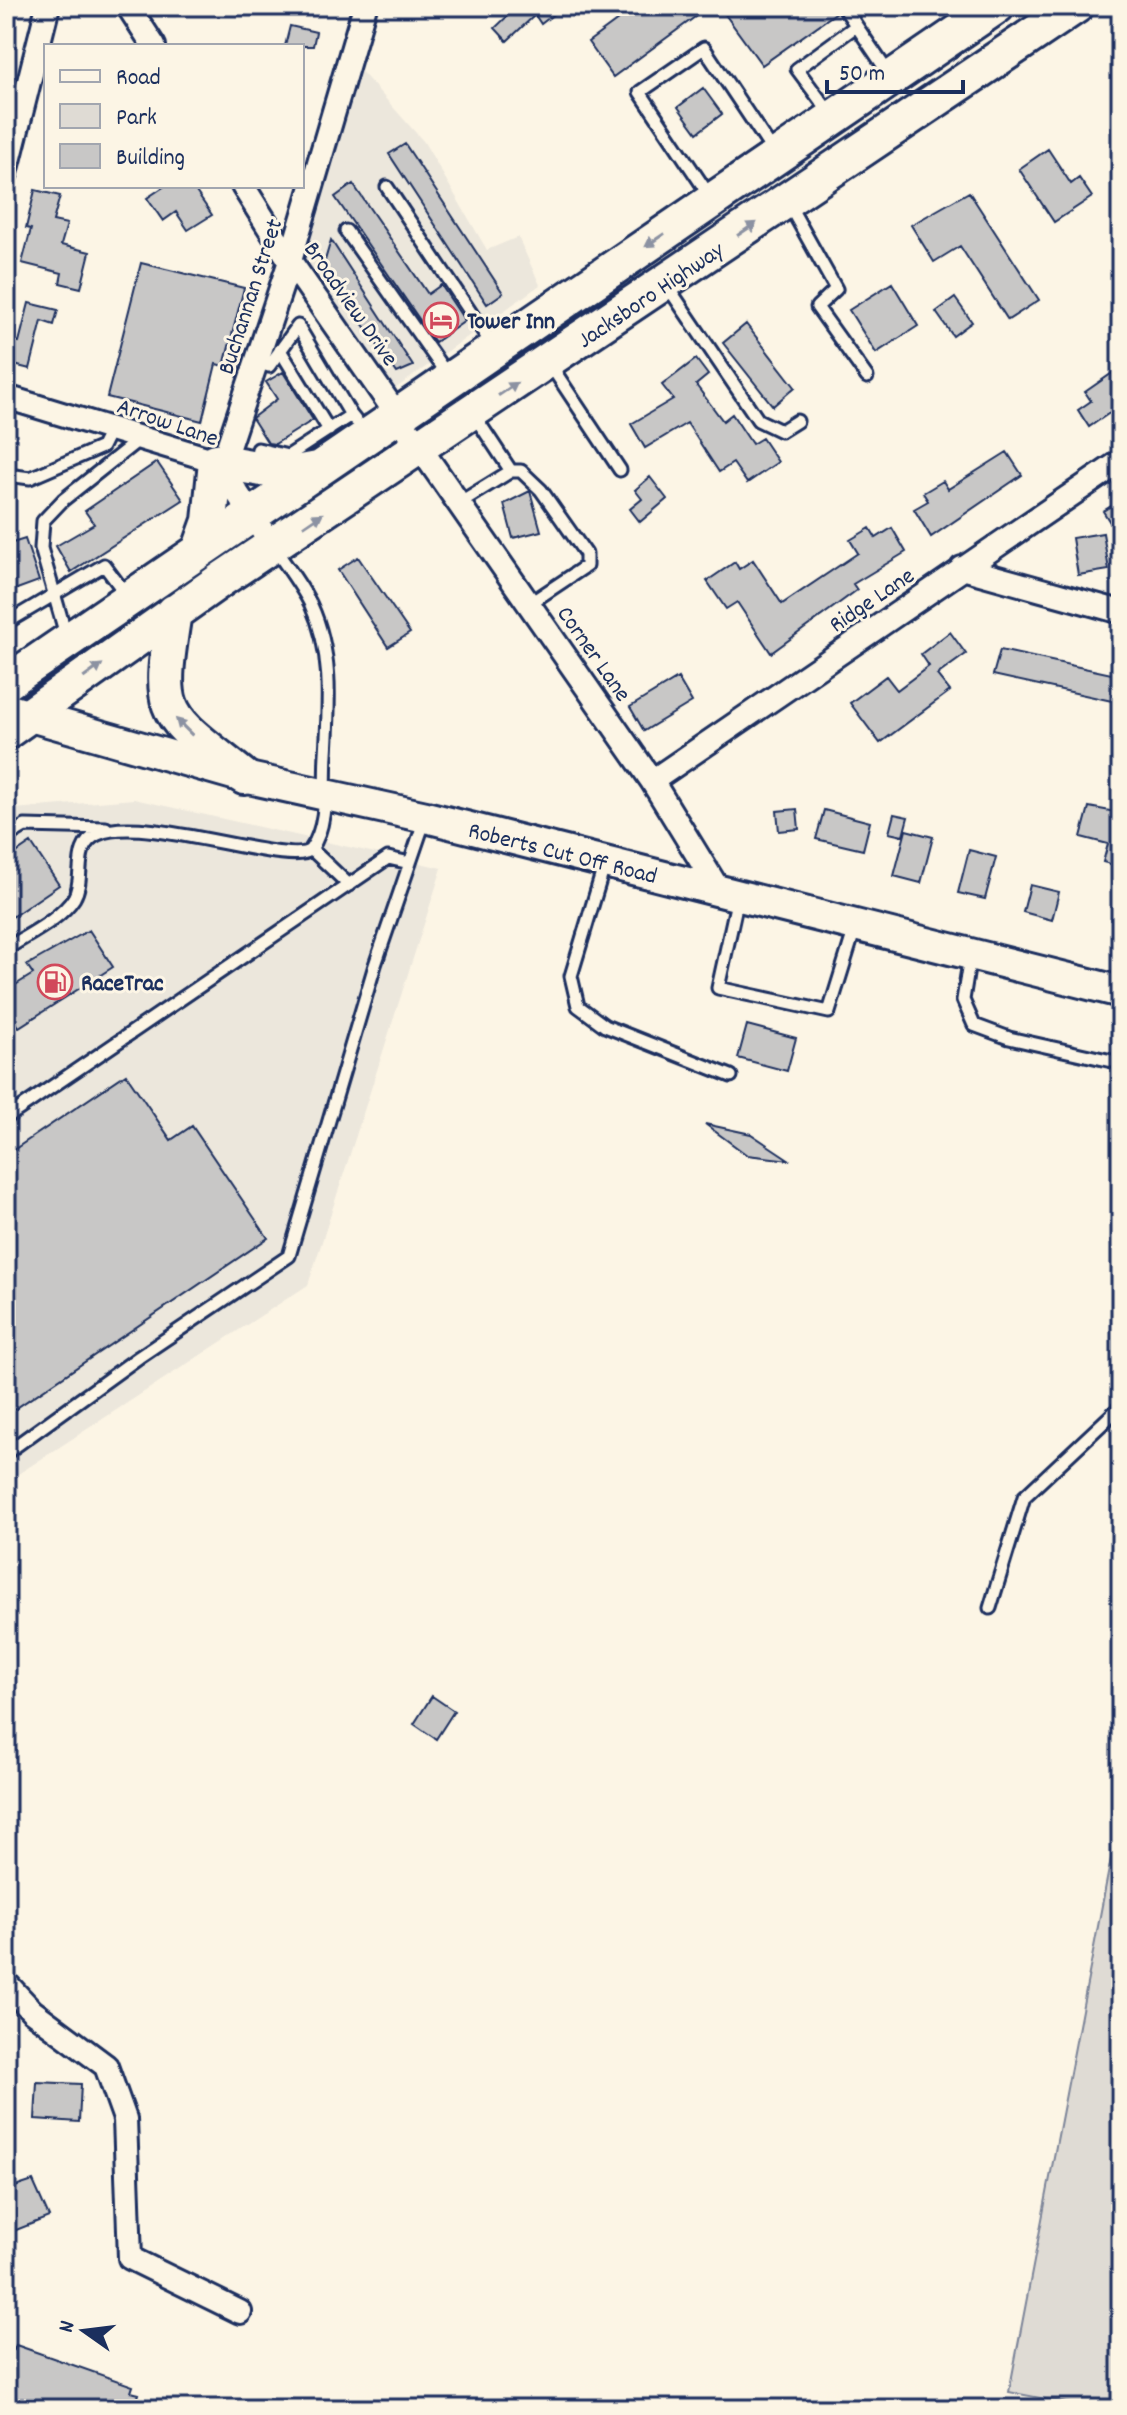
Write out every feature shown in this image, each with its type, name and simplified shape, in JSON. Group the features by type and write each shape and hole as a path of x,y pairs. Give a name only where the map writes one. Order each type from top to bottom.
{"main road":[{"name":"Jacksboro Highway","path":"6,683 321,468 358,426 398,416 997,6"},
{"name":"Jacksboro Highway","path":"14,719 1076,6"},
{"path":"187,557 210,521 216,461 290,474 321,468"},
{"path":"174,612 164,675 166,698 172,713 182,727 244,777"}],"street":[{"path":"6,173 48,6"},
{"path":"128,6 153,44"},
{"name":"Buchannan Street","path":"216,461 227,450 290,261 365,6"},
{"name":"Broadview Drive","path":"244,188 290,261 420,449"},
{"name":"Arrow Lane","path":"6,397 216,461 273,547"},
{"name":"Corner Lane","path":"420,449 729,894"},
{"name":"Ridge Lane","path":"652,781 1121,461"},
{"path":"962,568 1121,612"},
{"name":"Roberts Cut Off Road","path":"14,719 244,777 426,817 1121,992"},
{"path":"6,1983 32,2011 106,2066 125,2119 130,2258 240,2312"}],"lane":[{"path":"843,6 891,78"},
{"path":"833,118 797,69 856,26"},
{"path":"712,201 640,92 704,48 777,157"},
{"path":"387,187 496,349"},
{"path":"788,202 836,289 817,307 867,377"},
{"path":"346,231 451,380"},
{"path":"666,284 758,420 781,431 797,421"},
{"path":"269,320 288,339"},
{"path":"254,467 258,449 288,456 329,430 358,426 298,326 269,366 255,361"},
{"path":"280,350 329,430"},
{"path":"548,362 620,470"},
{"path":"473,413 511,471"},
{"path":"6,480 15,476 30,478 102,447 111,429"},
{"path":"68,640 41,548 43,521 141,438"},
{"path":"459,503 511,471 527,474 586,554 586,566 529,604"},
{"path":"6,837 25,826 125,828 178,832 281,855 302,856 311,849 326,793 330,702 327,664 311,605 273,547"},
{"path":"6,623 104,565 128,597"},
{"path":"6,1453 139,1357 289,1256 375,965 426,817"},
{"path":"6,949 63,910 75,897 80,854 97,834 125,828"},
{"path":"311,849 349,885"},
{"path":"6,1118 388,858 410,863"},
{"path":"605,863 571,976 578,1006 605,1026 731,1076"},
{"path":"729,894 718,988 829,1012 857,924"},
{"path":"970,952 963,1000 974,1025 1009,1038 1121,1063"},
{"path":"990,1608 1024,1497 1121,1406"}],"shaded area":[{"name":"Tower Inn","path":"360,70 424,142 487,250 518,237 540,285 392,391 303,260"},
{"path":"134,799 442,868 308,1285 6,1482 6,814 14,809"}],"green space":[{"path":"1121,1806 1121,2409 1097,2409 1009,2392"}],"building":[{"path":"518,6 564,6 541,24 535,15 507,41 495,28"},
{"path":"637,6 710,6 613,77 588,42"},
{"path":"719,6 835,6 837,12 762,65"},
{"path":"290,26 316,32 313,46 286,44"},
{"path":"703,88 722,114 697,133 678,107"},
{"path":"405,144 503,293 487,304 389,154"},
{"path":"1048,149 1071,184 1079,178 1092,197 1054,222 1019,169"},
{"path":"353,184 428,294 441,285 465,321 435,342 335,197"},
{"path":"162,188 193,188 212,215 188,230 176,212 163,221 147,198"},
{"path":"35,190 60,196 53,221 67,224 61,245 90,252 81,288 60,283 62,273 22,263 31,229 26,228"},
{"path":"969,192 1039,300 1008,320 960,246 934,262 911,225"},
{"path":"331,240 413,366 397,373 323,267"},
{"path":"141,263 244,288 224,366 216,364 202,421 107,397"},
{"path":"892,283 918,326 876,353 849,310"},
{"path":"955,298 972,322 953,336 936,312"},
{"path":"29,303 58,310 54,325 42,321 30,369 6,363 6,339 19,342"},
{"path":"746,324 795,387 773,406 723,343"},
{"path":"696,359 708,375 696,385 723,421 732,414 752,444 762,438 778,462 747,483 733,463 719,472 687,423 645,448 631,424 673,399 662,385"},
{"path":"1121,367 1121,405 1089,427 1078,410 1091,401 1085,392"},
{"path":"283,372 313,420 275,444 268,443 252,418 277,399 266,382"},
{"path":"1007,452 1022,475 931,537 914,509 928,501 923,493 943,481 948,489"},
{"path":"157,462 183,500 71,572 56,546 94,524 85,511"},
{"path":"650,477 667,499 640,522 630,509 642,499 635,490"},
{"path":"530,491 541,531 513,538 504,504"},
{"path":"1121,500 1121,540 1103,511"},
{"path":"870,528 876,538 892,528 906,552 853,584 857,590 771,653 737,602 726,609 707,581 735,562 739,569 753,560 782,604 858,553 850,540"},
{"path":"1103,533 1109,570 1078,575 1072,538"},
{"path":"25,539 39,581 6,593 6,545"},
{"path":"358,557 410,633 388,647 338,570"},
{"path":"950,632 966,654 937,675 950,691 880,743 850,703 886,676 897,690 929,666 921,654"},
{"path":"1000,650 1121,676 1121,703 993,675"},
{"path":"678,678 692,702 644,731 630,707"},
{"path":"1089,807 1121,813 1121,867 1103,862 1108,844 1081,837"},
{"path":"797,809 799,829 779,831 777,811"},
{"path":"824,810 870,822 863,850 816,839"},
{"path":"894,814 908,817 903,836 889,833"},
{"path":"906,830 933,837 921,883 894,876"},
{"path":"31,843 59,885 6,921 6,860"},
{"path":"969,850 996,857 985,899 958,893"},
{"path":"1030,885 1059,892 1052,920 1023,912"},
{"name":"RaceTrac","path":"89,930 113,967 19,1027 6,1006 6,999 13,995 9,989 33,974 27,965"},
{"path":"747,1025 796,1038 787,1071 738,1058"},
{"path":"126,1074 171,1140 192,1126 268,1238 6,1415 6,1155"},
{"path":"705,1124 751,1134 790,1160 747,1155"},
{"path":"432,1696 454,1711 436,1739 414,1724"},
{"path":"37,2082 81,2084 79,2122 35,2119"},
{"path":"33,2181 49,2217 6,2234 6,2190"},
{"path":"16,2345 133,2386 131,2392 139,2394 134,2409 17,2409 19,2403 6,2399 6,2348 14,2350"}],"place":[{"name":"Tower Inn","path":"441,320"},
{"name":"RaceTrac","path":"55,982"}]}
